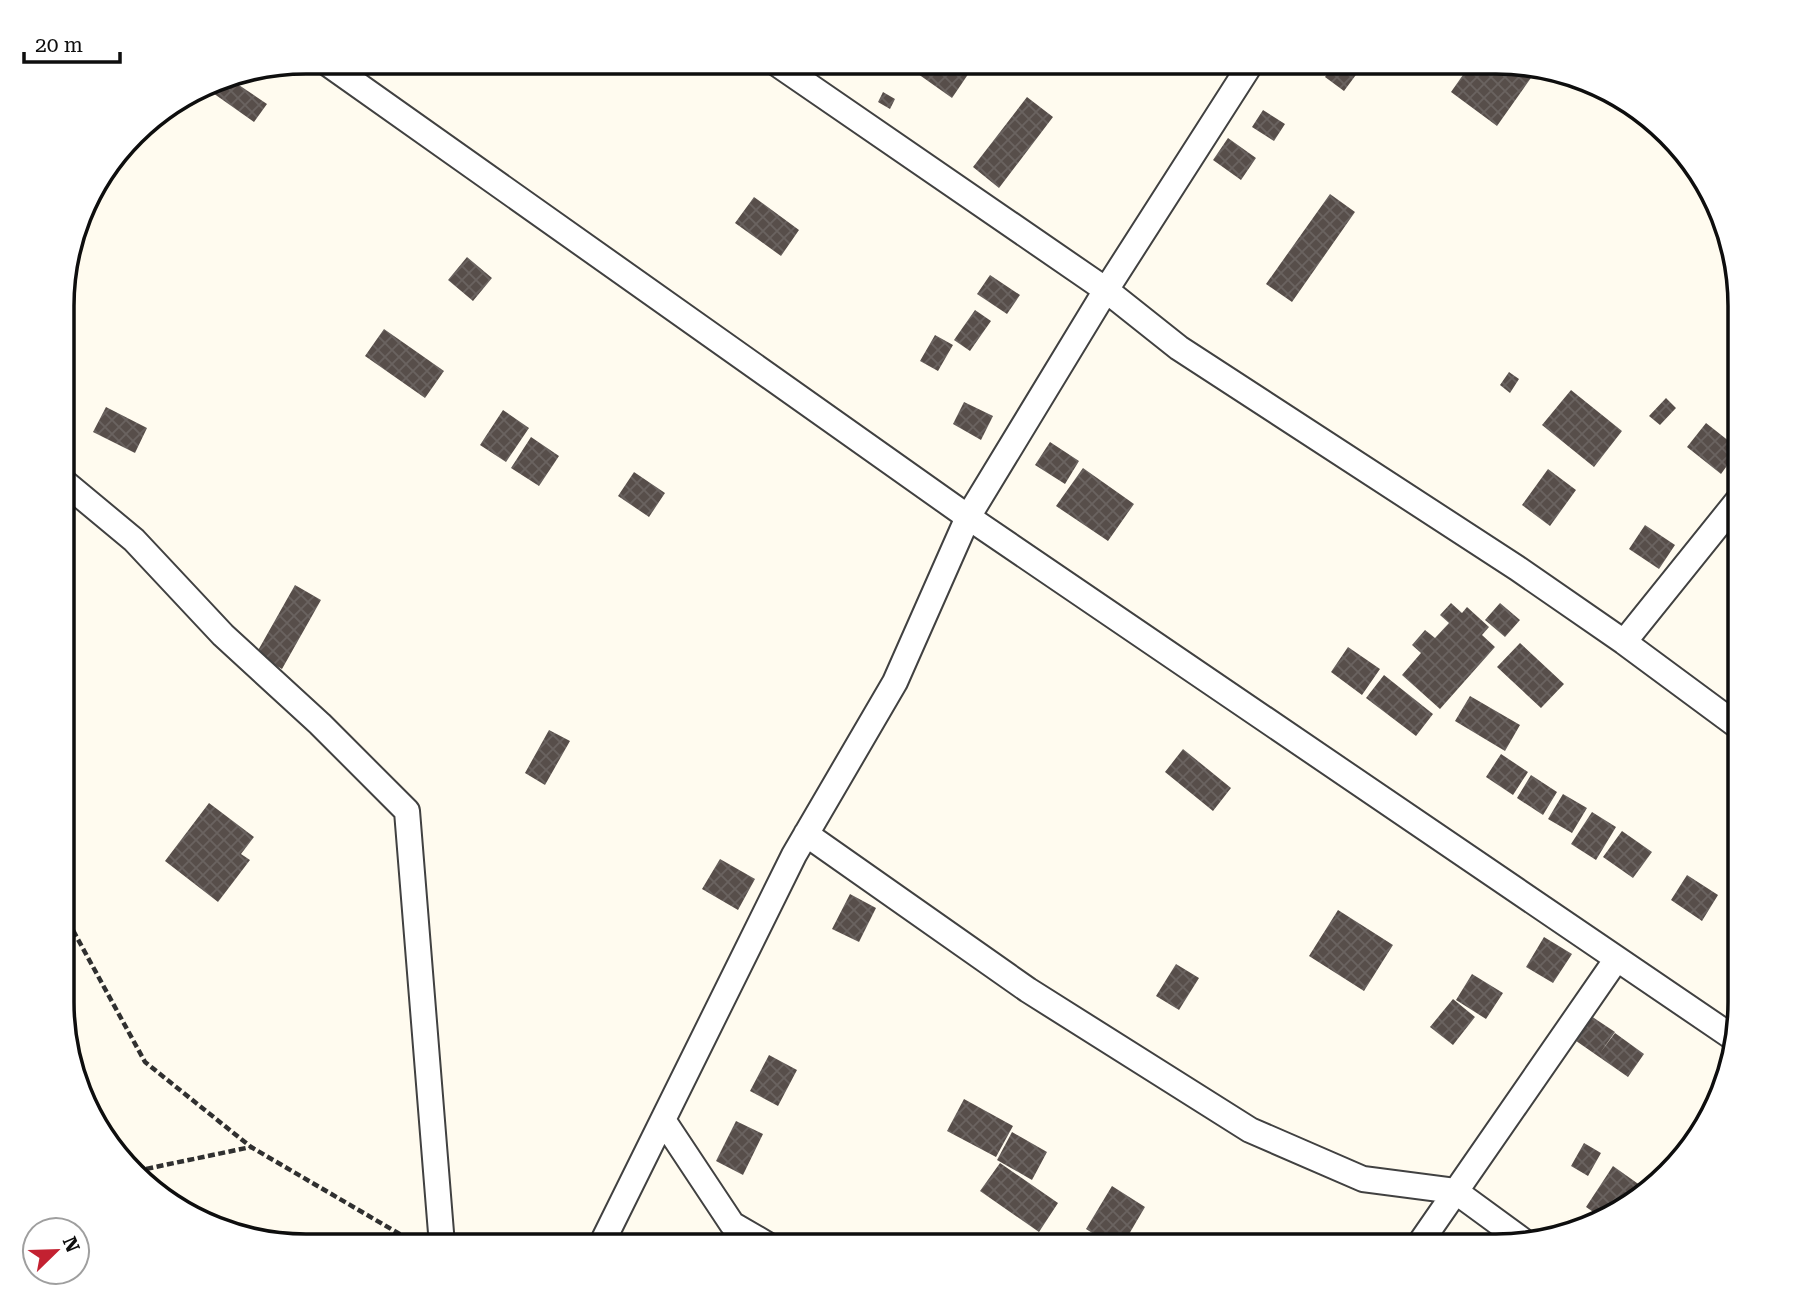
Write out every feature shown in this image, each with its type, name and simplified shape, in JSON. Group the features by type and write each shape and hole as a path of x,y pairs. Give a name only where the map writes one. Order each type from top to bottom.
{"street":[{"path":"342,74 968,517 1725,1032"},
{"path":"792,74 1107,290 1179,348 1517,568 1727,718"},
{"path":"607,1233 793,855 895,682 968,517 1107,290 1244,74"},
{"path":"74,490 135,540 223,635 320,724 407,811 441,1233"},
{"path":"1624,642 1727,514"},
{"path":"806,834 1028,990 1250,1130 1363,1180 1455,1191 1512,1233"},
{"path":"1426,1234 1616,960"},
{"path":"663,1120 732,1224 748,1233"}],"path":[{"path":"74,932 145,1062 251,1147 398,1233"},
{"path":"146,1169 251,1147"}],"building":[{"path":"918,74 968,74 952,98"},
{"path":"1327,74 1357,74 1344,91 1325,77"},
{"path":"1464,74 1532,77 1497,126 1451,92"},
{"path":"237,84 267,104 254,122 213,93"},
{"path":"883,92 895,99 890,109 878,102"},
{"path":"1027,97 1053,117 999,188 973,167"},
{"path":"1263,110 1285,124 1274,141 1252,127"},
{"path":"1228,138 1256,158 1241,180 1213,160"},
{"path":"1330,194 1355,212 1292,302 1266,284"},
{"path":"754,197 799,230 781,256 735,223"},
{"path":"467,257 492,278 473,301 448,280"},
{"path":"990,275 1020,295 1007,314 977,294"},
{"path":"975,310 991,321 970,351 954,340"},
{"path":"384,329 444,371 425,398 365,356"},
{"path":"935,335 953,345 938,371 920,361"},
{"path":"1509,372 1519,379 1510,393 1500,385"},
{"path":"1571,390 1622,431 1594,467 1542,425"},
{"path":"1666,398 1676,408 1660,425 1649,416"},
{"path":"964,402 993,416 981,440 953,424"},
{"path":"106,407 147,428 135,453 93,432"},
{"path":"503,410 529,428 506,462 480,445"},
{"path":"1706,423 1727,440 1727,466 1721,474 1687,447"},
{"path":"531,437 559,456 539,486 511,468"},
{"path":"1050,442 1079,461 1065,484 1035,465"},
{"path":"1083,468 1134,504 1108,541 1056,506"},
{"path":"1548,469 1576,490 1550,526 1522,505"},
{"path":"634,472 665,493 649,517 618,496"},
{"path":"1645,525 1675,545 1659,569 1629,549"},
{"path":"295,585 321,600 282,669 256,654"},
{"path":"1451,603 1462,613 1467,607 1489,627 1482,635 1495,647 1440,709 1402,675 1421,653 1412,645 1425,630 1435,638 1449,623 1440,615"},
{"path":"1500,603 1520,620 1505,637 1485,620"},
{"path":"1520,643 1564,684 1541,708 1497,667"},
{"path":"1348,647 1380,669 1362,695 1331,672"},
{"path":"1384,675 1433,714 1416,736 1366,698"},
{"path":"1470,696 1520,725 1505,751 1455,721"},
{"path":"549,730 570,741 545,785 525,773"},
{"path":"1183,749 1231,788 1213,811 1165,772"},
{"path":"1501,754 1528,772 1513,795 1486,777"},
{"path":"1531,775 1557,792 1543,815 1517,798"},
{"path":"1563,794 1587,808 1572,833 1548,819"},
{"path":"209,803 254,837 241,854 250,860 218,902 165,861"},
{"path":"1592,812 1616,827 1596,860 1571,844"},
{"path":"1622,831 1652,852 1633,878 1603,857"},
{"path":"720,859 755,879 738,910 702,889"},
{"path":"1687,875 1718,895 1702,921 1671,900"},
{"path":"850,894 876,908 859,942 832,929"},
{"path":"1338,910 1393,945 1364,991 1309,956"},
{"path":"1544,937 1572,954 1553,983 1526,967"},
{"path":"1176,964 1199,978 1179,1010 1156,996"},
{"path":"1472,974 1503,993 1486,1019 1456,1000"},
{"path":"1453,999 1475,1017 1453,1045 1430,1027"},
{"path":"1585,1012 1615,1032 1600,1053 1615,1033 1644,1054 1628,1077 1569,1036"},
{"path":"769,1055 797,1070 778,1106 750,1091"},
{"path":"964,1099 1013,1126 996,1157 947,1131"},
{"path":"736,1121 763,1134 743,1175 716,1161"},
{"path":"1012,1132 1047,1152 1032,1180 997,1160"},
{"path":"1584,1143 1601,1153 1588,1176 1571,1166"},
{"path":"1000,1163 1058,1203 1039,1232 980,1191"},
{"path":"1613,1166 1639,1184 1598,1210 1593,1212 1586,1207"},
{"path":"1112,1186 1145,1207 1129,1234 1093,1234 1086,1229"}]}
